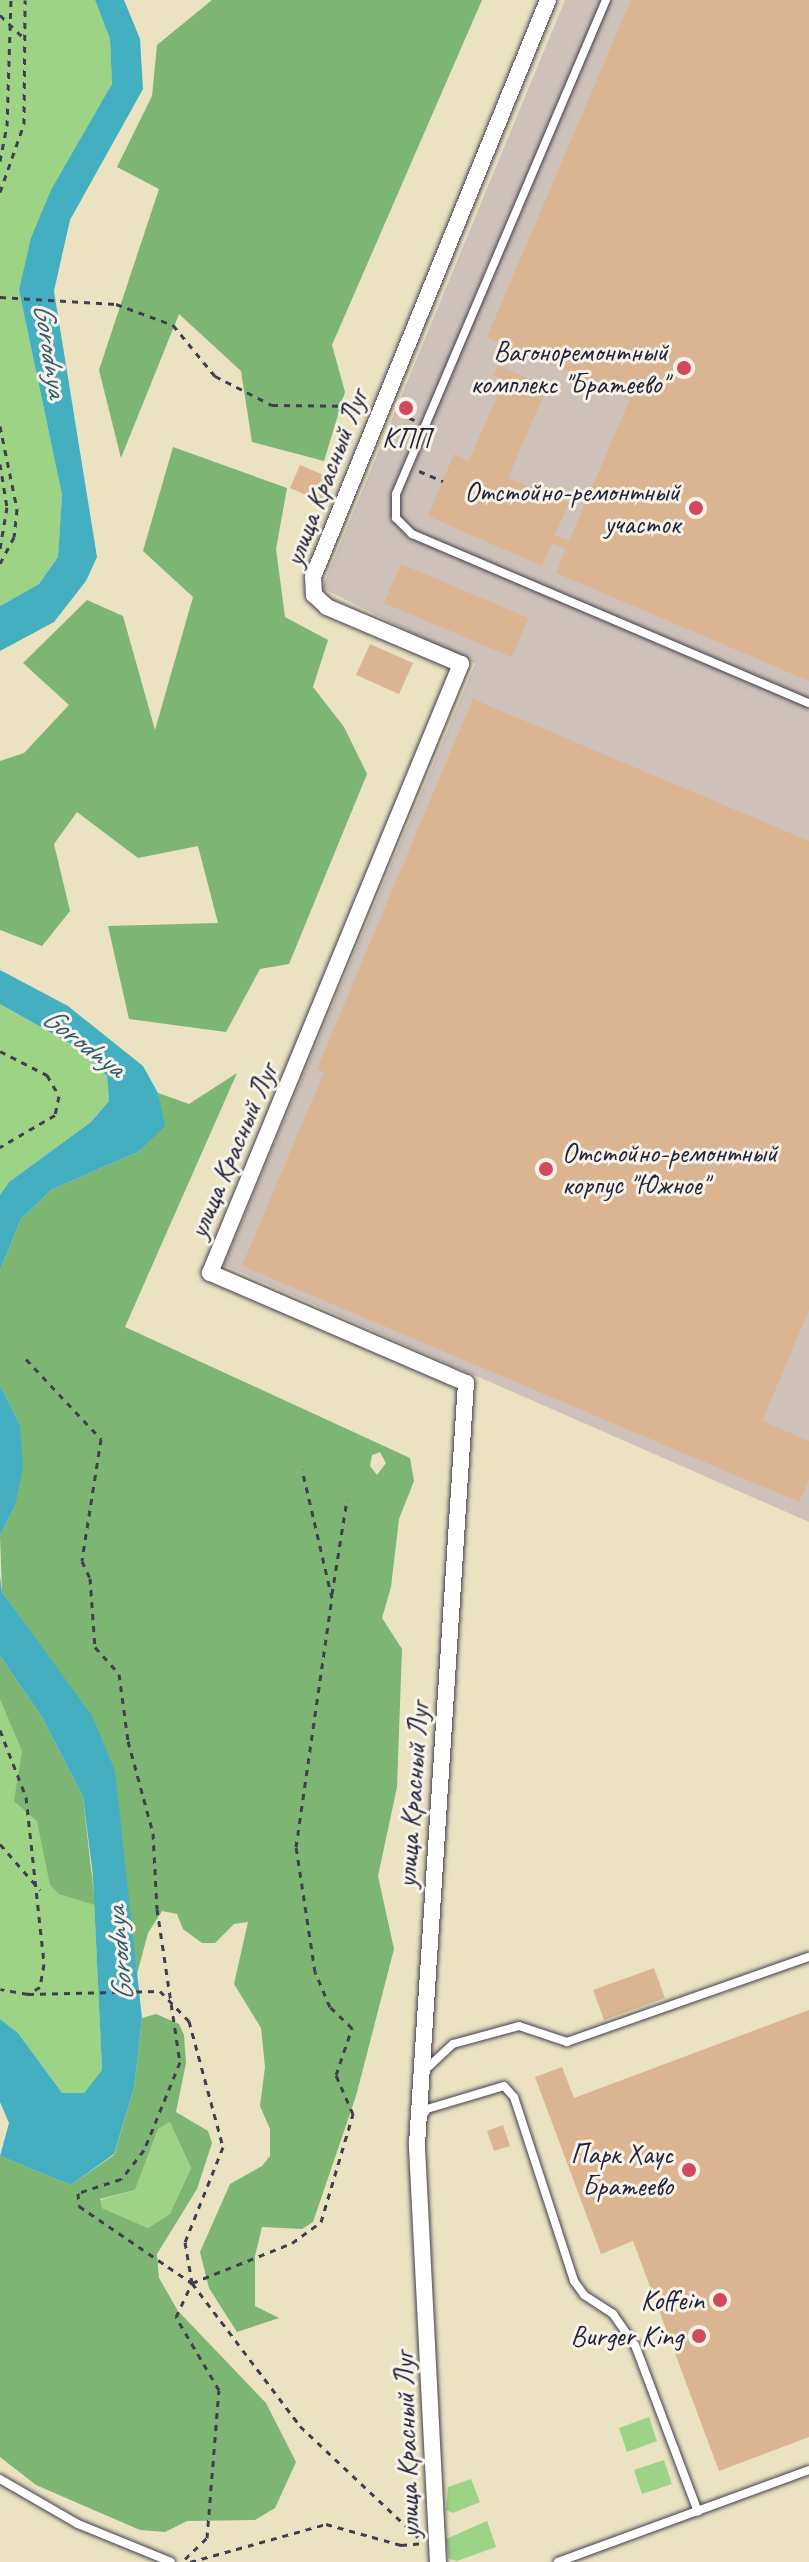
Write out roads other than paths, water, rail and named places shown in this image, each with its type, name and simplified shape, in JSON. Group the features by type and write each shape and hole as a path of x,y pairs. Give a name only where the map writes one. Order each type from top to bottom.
{"street":[{"name":"улица Красный Луг","path":"438,2562 431,2542 419,2122 466,1383 210,1273 461,664 327,607 314,595 313,577 380,406 548,0"}],"lane":[{"path":"606,0 396,494 396,518 412,534 809,703"},
{"path":"420,2084 429,2062 453,2044 519,2026 567,2042 809,1957"},
{"path":"419,2122 427,2109 504,2086 514,2097 574,2281 584,2295 613,2314 635,2345 698,2512"},
{"path":"558,2562 809,2470"},
{"path":"0,2479 78,2524 171,2562"}],"water":[{"name":"Gorodnya","path":"95,0 124,0 140,39 143,89 70,220 54,291 97,557 86,581 54,622 0,651 0,606 39,584 58,557 62,495 19,290 31,238 51,190 112,84 110,39"},
{"name":"Gorodnya","path":"0,970 68,1006 143,1066 158,1093 165,1126 140,1151 51,1190 21,1219 0,1270 0,1195 9,1182 91,1122 109,1101 107,1076 74,1046 0,1004"},
{"path":"0,1385 20,1425 23,1467 15,1506 0,1536"},
{"name":"Gorodnya","path":"0,1577 2,1592 92,1716 115,1771 142,2018 134,2088 114,2154 71,2185 0,2156 9,2123 0,2102 0,2019 18,2033 62,2093 84,2093 102,2070 93,1876 83,1797 42,1717 0,1656"}],"place":[{"name":"Вагоноремонтный комплекс \"Братеево\"","path":"684,368"},
{"name":"КПП","path":"406,408"},
{"name":"Отстойно-ремонтный участок","path":"696,508"},
{"name":"Отстойно-ремонтный корпус \"Южное\"","path":"546,1169"},
{"name":"Парк Хаус Братеево","path":"689,2170"},
{"name":"Koffein","path":"720,2300"},
{"name":"Burger King","path":"699,2336"}]}
